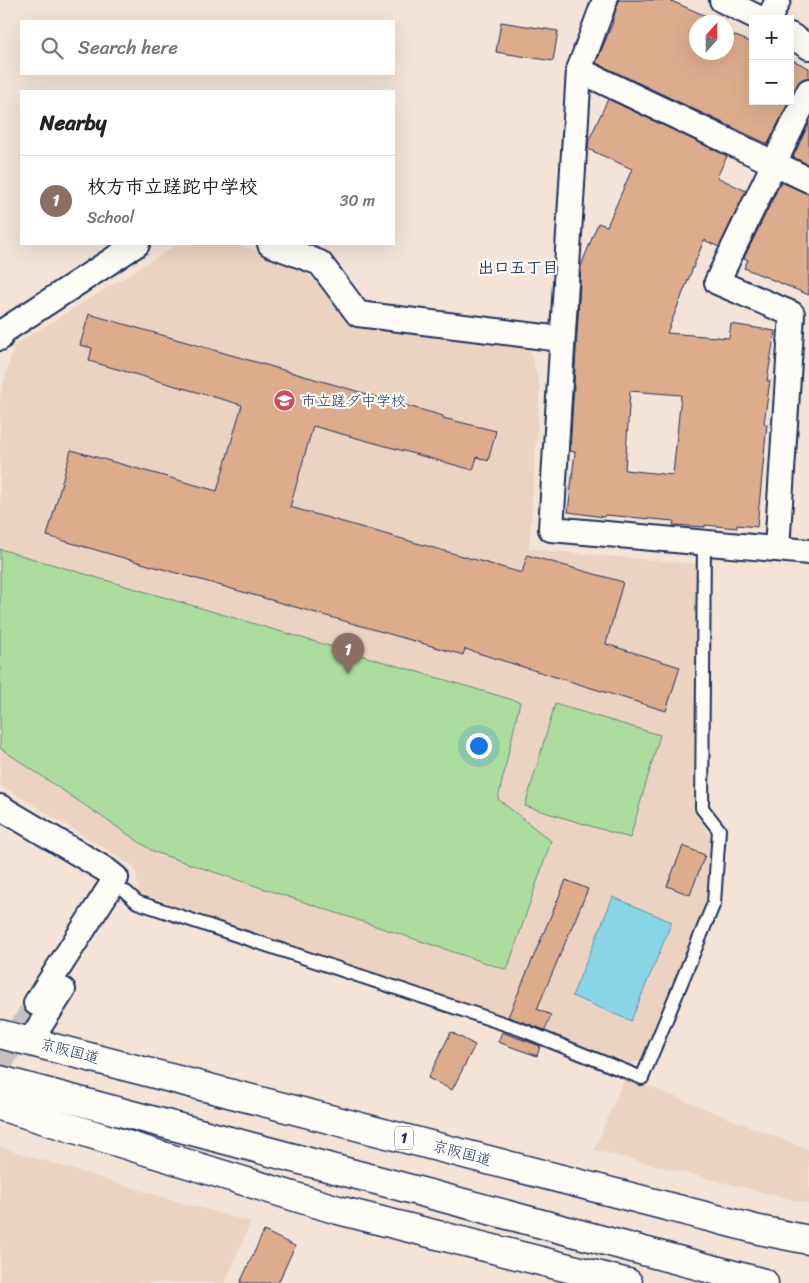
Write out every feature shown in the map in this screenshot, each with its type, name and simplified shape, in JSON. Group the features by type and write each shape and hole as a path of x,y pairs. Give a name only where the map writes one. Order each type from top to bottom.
{"highway":[{"name":"京阪国道","path":"0,1034 759,1230 809,1240"},
{"path":"0,1080 756,1281"},
{"path":"0,1106 338,1210 628,1283"}],"street":[{"path":"605,0 579,70 551,528 809,552"},
{"path":"722,0 754,15"},
{"path":"771,15 778,0"},
{"path":"794,38 809,47"},
{"path":"579,70 809,180"},
{"path":"777,549 792,314 717,282 809,92"},
{"path":"0,338 2,332 135,245"},
{"path":"273,245 320,263 358,314 561,340"},
{"path":"0,807 106,870 121,885"},
{"path":"36,1003 121,885"},
{"path":"30,1041 121,885"}],"lane":[{"path":"121,885 137,902 520,1029 642,1078 714,903 719,830 702,808 704,542"}],"shaded area":[{"path":"176,245 240,245 300,266 349,315 520,339 531,352 540,388 529,549 698,564 693,810 712,838 706,902 644,1059 630,1064 139,893 135,867 0,785 0,396 14,345"},
{"path":"625,1077 809,1150 809,1204 594,1150"},
{"path":"0,1147 172,1200 251,1222 225,1283 0,1283"}],"green space":[{"path":"0,549 520,702 498,799 551,841 507,970 154,852 0,748"},
{"path":"555,704 660,735 630,838 525,806"}],"water":[{"path":"613,897 672,922 631,1021 572,996"}],"building":[{"path":"619,0 669,0 704,15 689,15 689,60 734,60 734,35 749,41 749,105 787,105 768,144 596,63"},
{"path":"501,22 558,31 553,61 496,52"},
{"path":"794,61 809,68 809,77 801,80 794,91"},
{"path":"608,99 727,156 717,177 746,191 719,247 704,240 667,333 729,338 731,324 775,331 767,381 770,381 764,423 767,424 757,527 737,525 737,528 673,525 674,521 605,515 604,517 568,512 575,452 570,451 581,266 598,223 607,226 632,169 588,149 589,140","holes":["630,391 681,395 673,475 625,470"]},
{"path":"809,123 809,165 793,157"},
{"path":"781,182 809,194 809,295 744,268 748,260 744,258"},
{"path":"89,314 443,416 443,418 496,431 488,461 477,457 473,470 313,426 290,507 522,573 527,555 623,582 606,644 680,667 666,711 465,649 463,655 47,536 71,450 217,491 242,405 89,361 92,348 80,345"},
{"path":"683,846 705,855 690,895 667,886"},
{"path":"566,880 588,889 537,1009 551,1015 545,1030 508,1017"},
{"path":"451,1032 475,1045 452,1090 428,1078"},
{"path":"502,1032 540,1046 537,1056 498,1042"},
{"path":"264,1231 295,1246 278,1283 240,1283"}],"tunnel":[{"path":"0,1064 36,1003"}],"place":[{"name":"市立蹉ダ中学校","path":"285,401"},
{"name":"枚方市立蹉跎中学校","path":"348,674"}],"district":[{"name":"出口五丁目","path":"518,267"}]}
